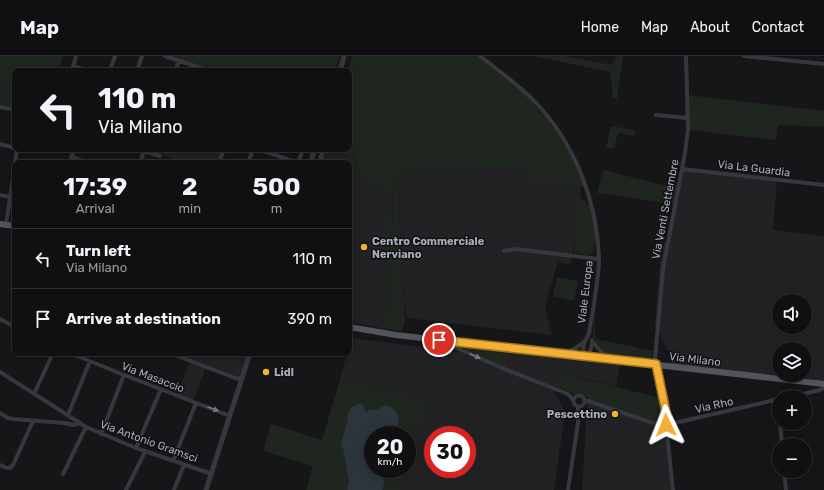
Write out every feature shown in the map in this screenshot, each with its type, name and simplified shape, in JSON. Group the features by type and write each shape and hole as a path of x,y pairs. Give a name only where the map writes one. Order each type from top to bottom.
{"main road":[{"name":"Via Milano","path":"352,328 396,335 824,384"}],"street":[{"path":"76,56 73,66 79,68"},
{"path":"111,68 115,56"},
{"path":"138,68 142,56"},
{"path":"165,56 201,68"},
{"path":"341,68 344,56"},
{"name":"Viale Europa","path":"480,56 521,89 533,100 550,120 568,146 578,167 589,197 597,231 599,259 589,333 586,339 577,347 563,354"},
{"name":"Via Venti Settembre","path":"673,490 666,412 655,359 663,269 686,153 688,118 686,56"},
{"path":"744,56 824,64"},
{"path":"176,68 179,61"},
{"path":"0,107 12,109"},
{"path":"656,115 688,118"},
{"path":"0,144 12,147"},
{"path":"70,160 73,152"},
{"path":"150,152 160,156"},
{"path":"265,152 285,160"},
{"path":"71,157 80,160"},
{"name":"Via La Guardia","path":"682,169 824,185"},
{"path":"9,225 12,184"},
{"path":"0,194 10,197"},
{"path":"504,251 515,249 599,259"},
{"path":"0,319 12,325"},
{"name":"Viale Europa","path":"589,333 602,354 612,359"},
{"path":"586,339 583,348 583,352 586,357 591,350 592,340"},
{"name":"Via Rho","path":"439,340 530,380 568,394 578,407"},
{"path":"34,394 52,356"},
{"name":"Via Masaccio","path":"79,356 230,416"},
{"path":"178,356 241,381"},
{"path":"206,490 249,356"},
{"path":"68,415 90,360"},
{"name":"Via Antonio Gramsci","path":"0,372 86,427 145,452 212,474"},
{"path":"101,434 124,375"},
{"path":"812,392 824,388"},
{"path":"136,448 161,389"},
{"name":"Via Rho","path":"573,400 579,395 584,398 585,402 588,401 653,423 666,425 772,401"},
{"path":"568,490 578,422 578,407 583,405 585,402"},
{"path":"173,461 196,403"},
{"path":"0,413 13,419 73,424 81,423"},
{"path":"65,423 73,418"},
{"path":"0,465 10,468 13,465 33,421"},
{"path":"63,474 86,427"},
{"path":"126,490 145,452"},
{"path":"174,490 184,465"},
{"path":"785,478 786,490"}],"shaded area":[{"path":"0,56 63,56 59,68 12,68 12,108 0,106"},
{"path":"171,56 340,56 336,68 207,68"},
{"path":"352,56 477,56 526,95 545,117 558,134 574,160 584,186 580,188 539,180 522,180 524,167 397,173 405,322 402,331 376,327 381,325 389,302 384,219 394,219 393,192 352,178 358,158 345,152 352,152 352,68 349,68"},
{"path":"533,56 564,56 612,65 617,56 623,56 617,99 613,98 610,72"},
{"path":"688,95 824,111 824,127 778,125 776,140 689,130"},
{"path":"611,126 635,130 635,136 618,133 614,149 606,148"},
{"path":"164,152 221,152 219,160 177,160 163,155"},
{"path":"325,152 346,152 359,157 352,178 352,160 324,160"},
{"path":"524,167 522,180 540,179 580,187 581,200 571,265 558,262 545,306 552,335 407,318 404,303 397,173"},
{"path":"603,170 675,188 674,204 597,193"},
{"path":"680,170 777,181 773,230 824,236 824,382 812,381 812,342 772,342 772,376 670,364 669,353 655,326 660,265 664,242 666,242 674,204 675,188"},
{"path":"352,178 393,192 394,219 384,219 389,302 381,325 376,327 352,323"},
{"path":"579,196 590,206 596,239 593,253 590,255 574,253"},
{"path":"557,277 578,281 574,301 553,296"},
{"path":"596,316 594,330 596,339 653,351 653,354 646,359 609,355 601,350 594,341 593,337 594,318"},
{"path":"352,338 461,352 554,391 565,412 554,490 404,490 407,478 416,478 416,445 421,426 418,396 412,396 399,390 339,383 346,356 352,356"},
{"path":"463,345 508,351 506,368 463,348"},
{"path":"508,351 620,365 616,386 565,374 560,389 506,368"},
{"path":"178,356 249,356 242,379 206,367 193,401 177,395 190,361"},
{"path":"564,374 661,398 663,404 663,416 659,421 656,421 589,399 582,394 575,394 560,388"},
{"path":"339,383 399,390 412,396 418,396 424,401 421,426 416,445 416,426 364,426 364,478 407,478 404,490 306,490 313,466 263,451 271,424 322,440"},
{"path":"589,399 664,423 671,490 582,490 587,405"},
{"path":"361,403 367,412 376,410 386,405 393,408 398,416 398,426 364,426 364,478 382,478 385,481 382,490 347,490 349,481 341,444 348,419 348,413 355,405"}],"place":[{"name":"Centro Commerciale Nerviano","path":"364,247"},
{"name":"Lidl","path":"266,372"},
{"name":"Pescettino","path":"615,414"}],"route":[{"path":"439,340 656,364 666,412 666,425"}]}
